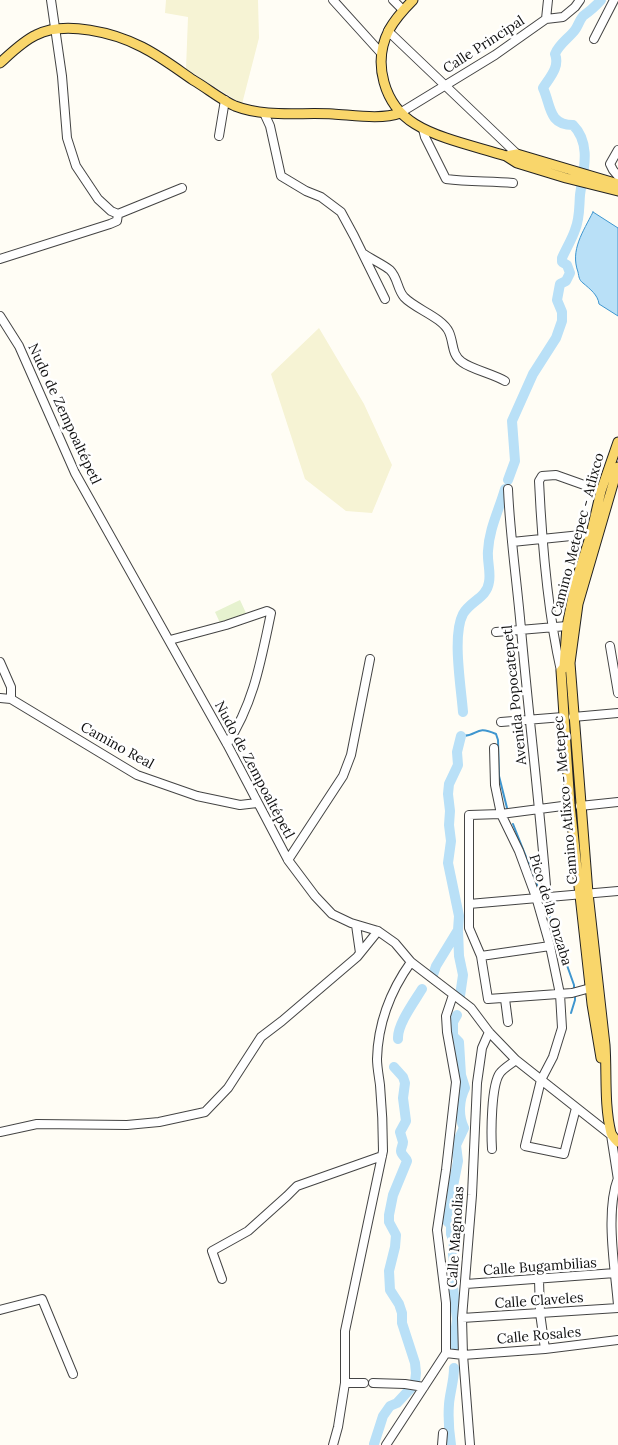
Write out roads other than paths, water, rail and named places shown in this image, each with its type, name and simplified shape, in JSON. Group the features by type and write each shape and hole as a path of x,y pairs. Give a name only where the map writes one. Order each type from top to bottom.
{"main road":[{"path":"413,0 403,10 388,32 381,54 384,87 392,103 400,113 423,129 506,156 597,182 618,191"},
{"path":"0,63 36,34 56,30 87,29 142,47 232,105 250,111 384,116 394,116 400,113"},
{"path":"597,182 618,184"},
{"name":"Camino Metepec - Atlixco","path":"612,1133 584,894 570,805 568,717 562,671 564,667 567,626 576,581 607,492 618,442"},
{"name":"Camino Atlixco - Metepec","path":"584,894 580,806 568,717 570,663 578,604 607,492 618,467"},
{"path":"612,1133 618,1142"}],"street":[{"path":"52,0 62,76 67,138 76,166 98,199 111,211 118,214 182,188"},
{"path":"333,0 381,54"},
{"path":"393,0 403,10"},
{"path":"546,19 548,0"},
{"name":"Calle Principal","path":"400,113 518,41 546,19 563,18 580,0"},
{"path":"594,39 614,0"},
{"path":"388,32 445,86 517,159"},
{"path":"219,136 225,100"},
{"path":"264,113 270,126 281,176 306,191 321,197 341,212 364,254 385,299"},
{"path":"423,129 446,179 464,182 487,180 513,183"},
{"path":"618,150 610,164 612,170 618,176"},
{"path":"0,259 110,224 117,221 118,214"},
{"path":"364,254 390,270 404,298 442,323 449,332 454,353 463,363 492,374 504,381"},
{"name":"Nudo de Zempoaltépetl","path":"0,316 19,346 75,473 170,640 288,860 314,896 332,914 356,925 378,931 395,943 411,962 471,1008 489,1032 516,1060 576,1108 612,1133"},
{"path":"562,671 542,539 539,481 542,476 556,475 607,492"},
{"name":"Avenida Popocatepetl","path":"508,489 548,898"},
{"path":"512,542 591,534"},
{"path":"170,640 226,625 267,611 271,613 255,685 237,728 227,744"},
{"path":"496,632 567,626"},
{"path":"610,646 618,693"},
{"path":"288,860 343,776 351,755 370,659"},
{"path":"0,662 11,687 11,699"},
{"name":"Camino Real","path":"0,698 11,699 137,775 197,796 240,805 257,803"},
{"path":"501,722 618,712"},
{"name":"Pico de la Onzaba","path":"494,748 495,785 501,814 519,851 536,897 550,946 560,994 562,1028 553,1057 541,1080 524,1146 564,1154 576,1108"},
{"path":"580,806 618,802"},
{"path":"570,805 501,814 469,815 469,928 481,956 488,999 560,994 594,987"},
{"path":"469,904 618,891"},
{"path":"356,925 360,953"},
{"path":"0,1132 37,1124 127,1125 160,1122 205,1112 228,1088 262,1037 290,1015 360,953 378,931"},
{"path":"481,956 550,946"},
{"path":"333,1445 345,1383 344,1331 382,1156 383,1123 377,1060 378,1045 391,996 399,979 411,962"},
{"path":"386,1445 446,1354 446,1303 436,1230 446,1170 456,1082 446,1016 453,995"},
{"path":"505,999 508,1022"},
{"name":"Calle Magnolias","path":"470,1445 462,1355 462,1318 466,1284 477,1083 482,1048 489,1032"},
{"path":"492,1148 493,1110 497,1079 501,1072 516,1060"},
{"path":"476,1109 493,1110"},
{"path":"612,1133 618,1179 613,1189 611,1217 618,1306"},
{"path":"222,1279 212,1251 248,1231 296,1186 382,1156"},
{"name":"Calle Bugambilias","path":"466,1284 615,1274"},
{"path":"539,1280 540,1313 546,1348"},
{"path":"0,1310 42,1299 73,1374"},
{"name":"Calle Claveles","path":"462,1318 618,1306"},
{"name":"Calle Rosales","path":"446,1354 462,1355 618,1340"},
{"path":"345,1383 364,1383"},
{"path":"373,1383 405,1384 414,1387 424,1387"},
{"path":"442,1434 442,1445"}],"water":[{"path":"593,212 618,228 618,316 599,304 595,295 579,277 576,264 577,249"}],"waterway":[{"path":"508,480 515,461 512,421 533,374 556,338 562,321 562,312 557,300 560,284 566,281 570,273 567,265 562,262 562,258 578,221 585,158 583,141 579,133 573,125 559,122 555,118 543,88 555,68 555,54 557,50 575,30 583,16 601,0"},
{"path":"463,712 458,661 460,623 466,610 482,596 488,587 489,543 492,527 505,489"},
{"path":"461,736 471,735 484,730 496,734 498,740 499,776 507,808"},
{"path":"433,975 436,966 458,930 459,916 448,863 451,841 448,794 449,784 458,765 457,752 461,736"},
{"path":"513,824 540,892"},
{"path":"547,909 574,985 574,990"},
{"path":"458,930 459,956 463,975 460,996"},
{"path":"398,1039 398,1033 403,1020 422,989"},
{"path":"571,1013 575,996"},
{"path":"455,1350 453,1336 457,1319 453,1287 455,1273 454,1242 451,1234 451,1225 445,1219 451,1205 458,1161 456,1145 464,1128 460,1108 465,1088 461,1075 459,1042 453,1036 453,1022 457,1015"},
{"path":"374,1444 383,1416 390,1406 397,1403 411,1388 415,1382 416,1373 415,1363 402,1323 402,1313 399,1304 390,1290 389,1271 396,1235 389,1222 389,1215 393,1195 407,1161 401,1152 403,1142 400,1132 406,1121 403,1098 405,1083 403,1077 394,1067"},
{"path":"451,1445 449,1409 454,1368"}]}
